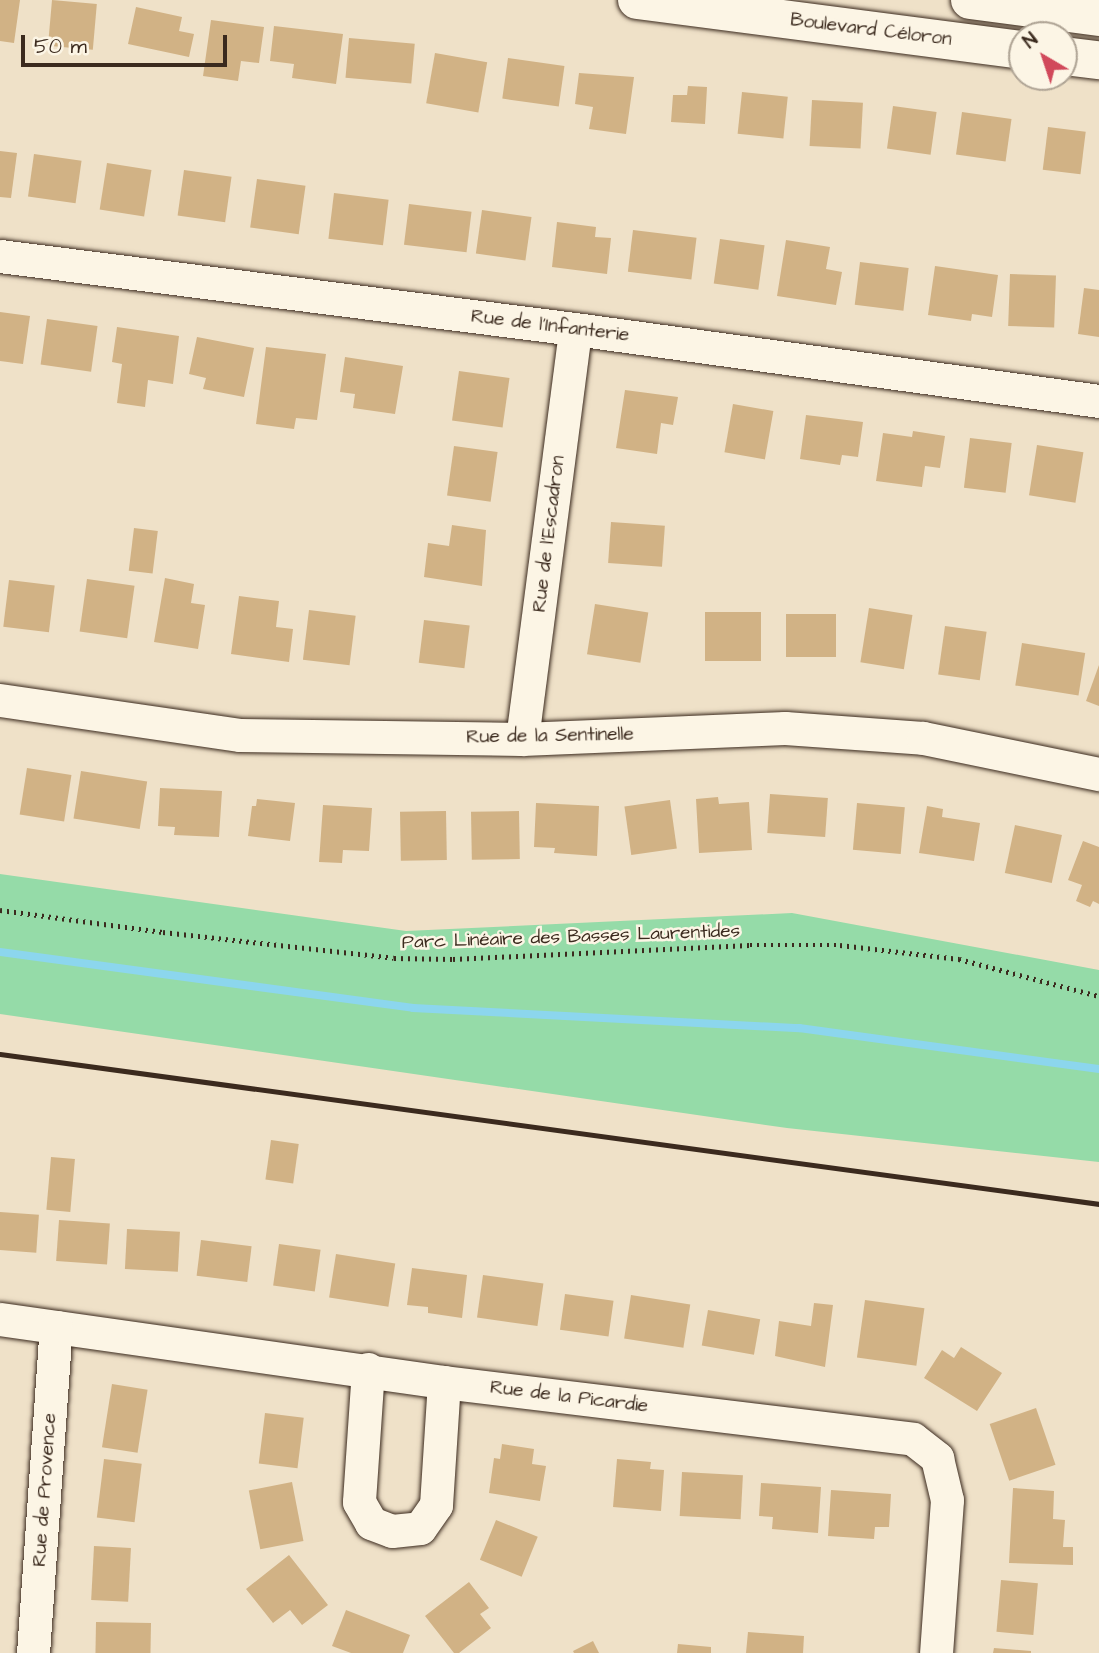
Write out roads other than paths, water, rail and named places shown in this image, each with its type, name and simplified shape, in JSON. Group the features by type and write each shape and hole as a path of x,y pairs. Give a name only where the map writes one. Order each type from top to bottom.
{"street":[{"name":"Boulevard Céloron","path":"637,0 1008,48"},
{"path":"970,0 1099,17"},
{"path":"1078,58 1099,60"},
{"name":"Rue de l'Infanterie","path":"0,256 575,329 1099,401"},
{"name":"Rue de l'Escadron","path":"522,739 575,329"},
{"name":"Rue de la Sentinelle","path":"0,700 240,734 522,739 785,728 923,738 1099,774"},
{"name":"Rue de la Picardie","path":"0,1319 368,1369 444,1382 913,1439 937,1458 947,1500 936,1653"},
{"name":"Rue de Provence","path":"33,1653 56,1327"},
{"path":"368,1369 359,1502 371,1523 392,1531 420,1528 436,1505 444,1382"}],"waterway":[{"path":"0,952 413,1008 799,1028 1099,1069"}],"railway":[{"path":"0,1054 1099,1204"}]}
